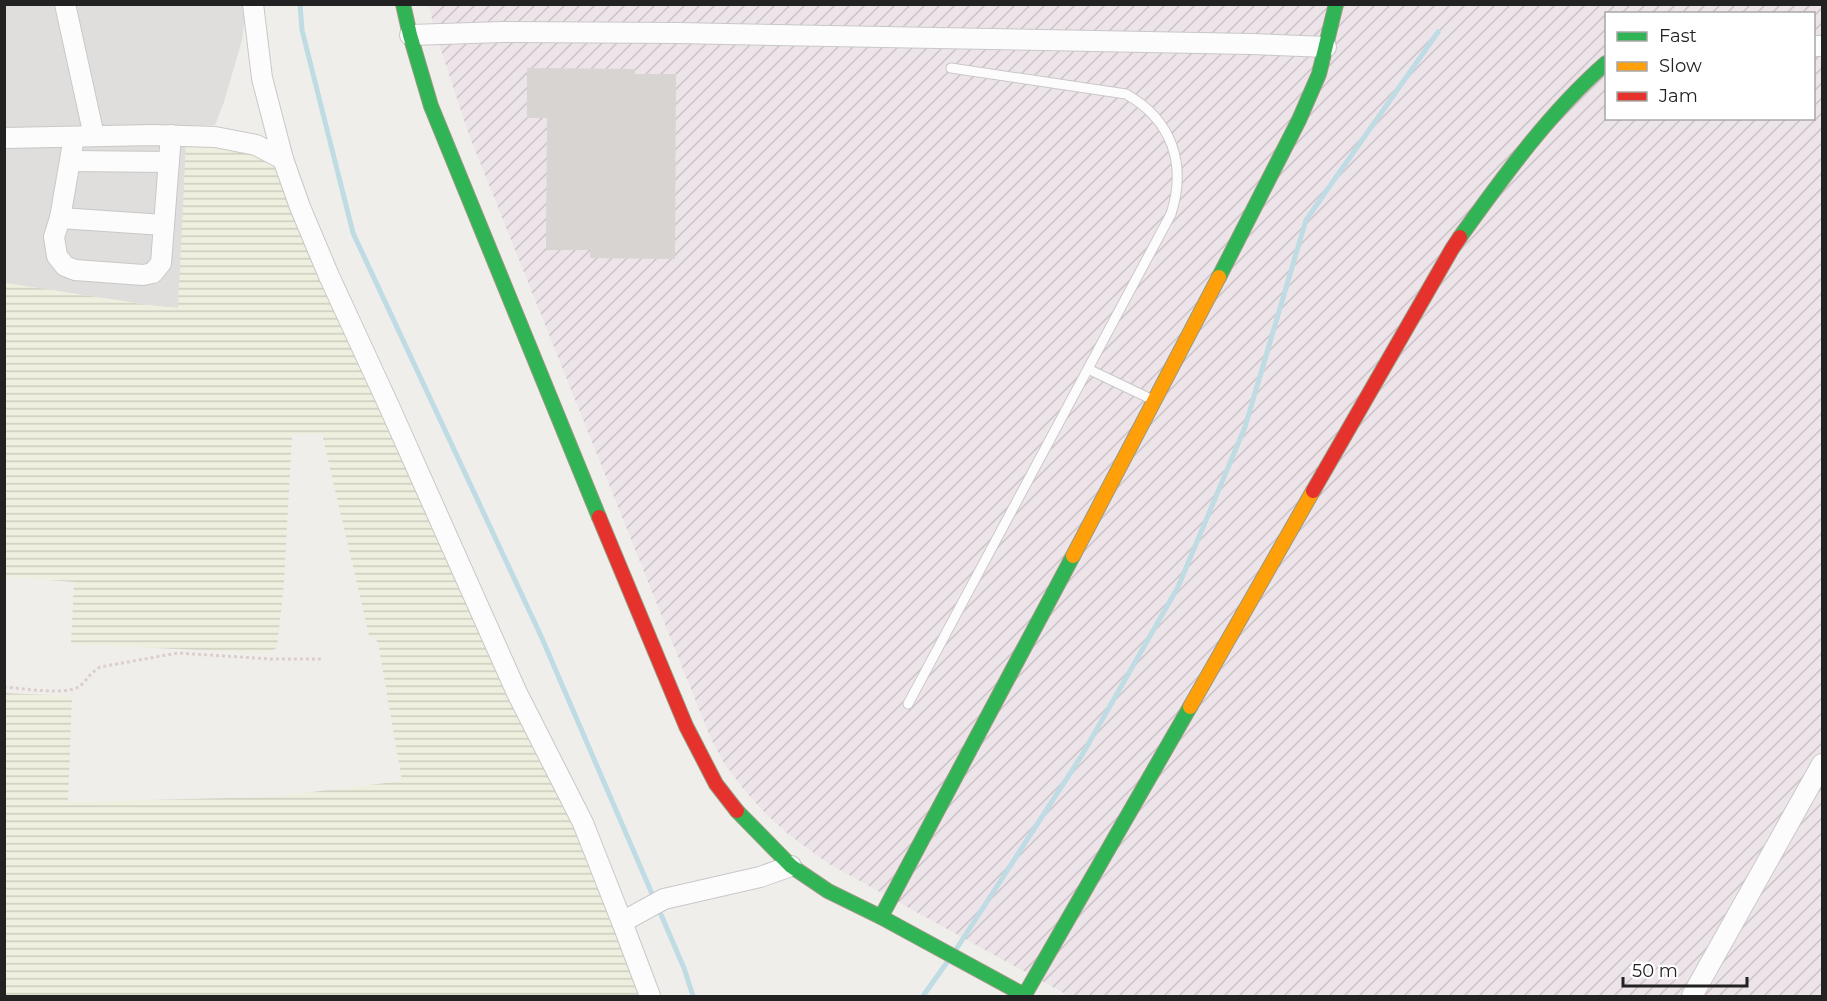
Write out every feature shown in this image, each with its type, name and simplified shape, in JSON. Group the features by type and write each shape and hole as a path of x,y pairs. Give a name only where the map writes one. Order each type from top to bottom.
{"street":[{"path":"65,4 84,136 71,160 54,237 54,249 65,266 75,270 143,276 153,273 161,263 171,135"},
{"path":"254,4 262,78 283,159 300,207 517,693 583,824 650,996"},
{"path":"404,4 410,35 431,106 530,354 695,746 716,784 791,866 828,891 881,917 1025,996 1452,249 1507,172 1583,83 1605,64"},
{"path":"881,917 1155,401 1299,120 1319,74 1336,4"},
{"path":"410,35 502,32 677,33 1326,47"},
{"path":"4,138 171,135 215,137 247,142 283,159"},
{"path":"71,160 169,162"},
{"path":"60,218 164,225"},
{"path":"1692,996 1822,764"},
{"path":"622,922 664,899 760,877 791,866"}],"lane":[{"path":"908,704 1172,214 1178,185 1175,155 1165,129 1148,109 1126,94 951,68"},
{"path":"1088,369 1155,401"}],"path":[{"path":"4,687 58,690 75,688 100,667 168,654 321,659"}],"shaded area":[{"path":"4,5 247,5 242,40 215,125 187,126 179,308 5,283"},
{"path":"429,5 1822,5 1822,996 1069,996 829,864 788,834 767,815 724,763 711,739 469,135 434,29"}],"green space":[{"path":"186,142 253,151 277,165 548,755 646,996 5,996 5,693 72,696 68,802 271,797 402,781 378,642 369,635 322,434 292,435 284,583 277,648 271,651 263,653 71,644 74,582 5,577 5,283 178,308"}],"building":[{"path":"527,68 635,69 635,74 676,74 675,259 590,258 590,250 546,250 547,118 527,118"}],"waterway":[{"path":"300,4 302,30 353,233 541,636 684,968 693,996"},
{"path":"957,948 1082,755 1178,587 1245,427 1306,220 1438,32"},
{"path":"923,996 948,961"}],"traffic: fast":[{"path":"403,4 431,106 599,517"},
{"path":"1219,277 1299,120 1319,74 1336,4"},
{"path":"1460,237 1546,124 1605,64"},
{"path":"881,917 1073,556"},
{"path":"1024,996 1190,707"},
{"path":"737,811 791,866 828,891 881,917 1026,996"}],"traffic: slow":[{"path":"1073,556 1219,277"},
{"path":"1190,707 1313,491"}],"traffic: jam":[{"path":"1313,491 1460,237"},
{"path":"599,517 686,726 716,784 737,811"}]}
